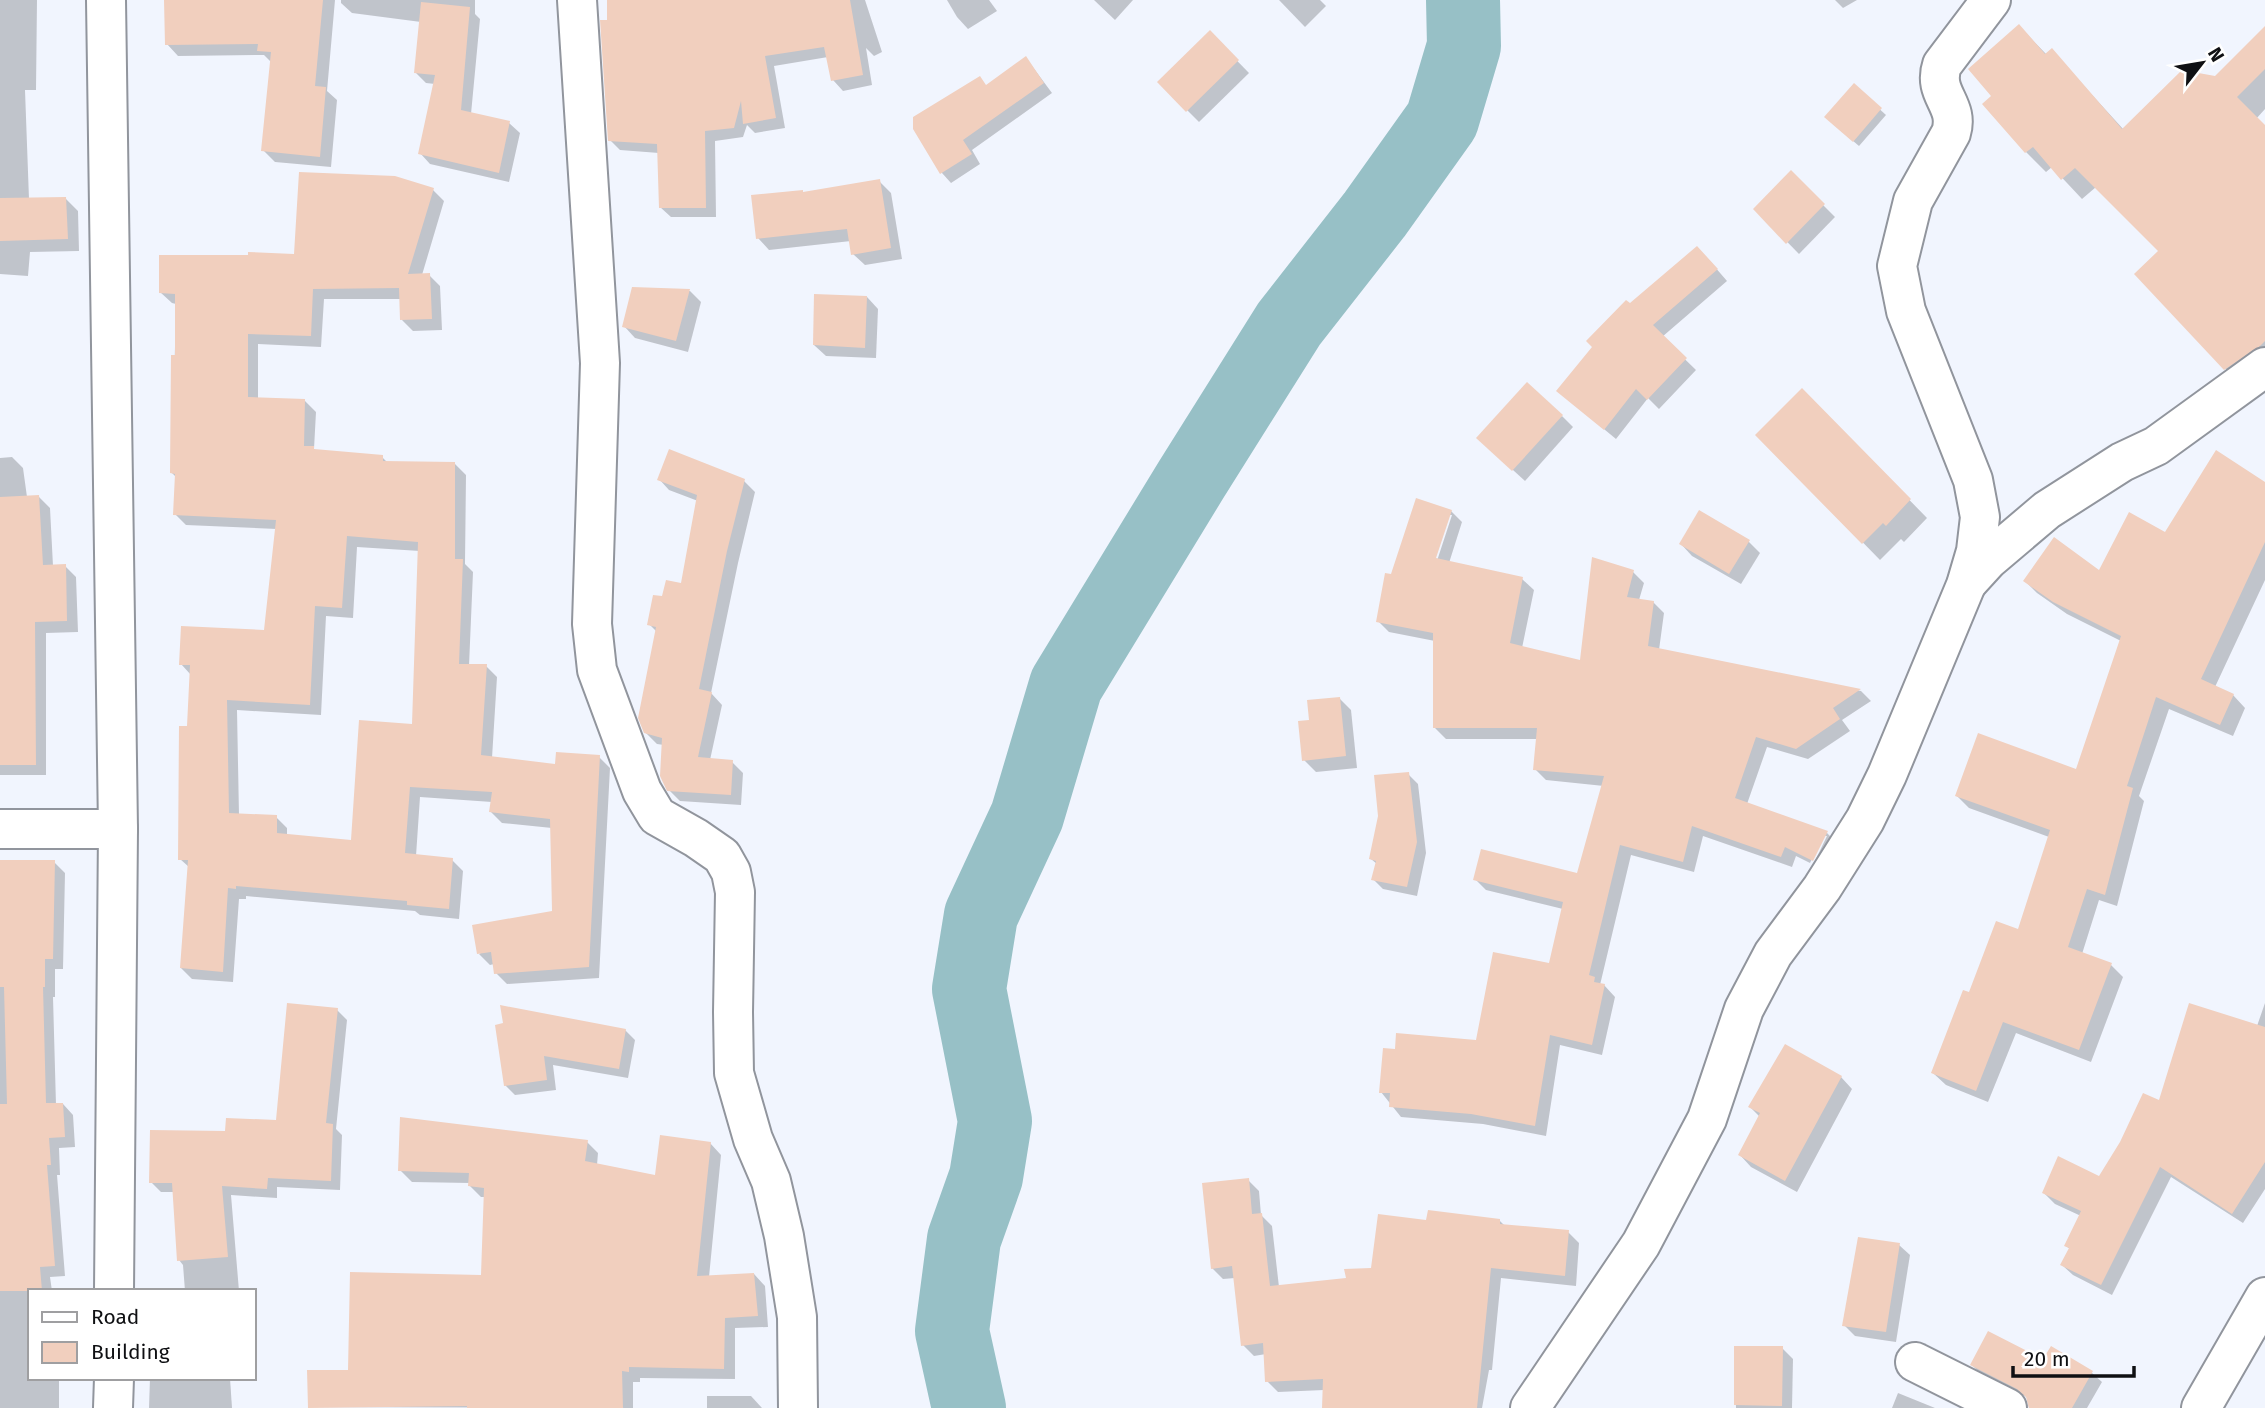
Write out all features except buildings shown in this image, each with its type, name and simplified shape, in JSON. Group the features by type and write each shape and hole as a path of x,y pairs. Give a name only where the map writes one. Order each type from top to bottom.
{"street":[{"path":"106,0 118,829 114,1289"},
{"path":"577,0 600,363 592,624 597,670 642,791 657,816 722,856 731,872 735,892 734,1073 753,1139 771,1181 784,1236 797,1317 798,1408"},
{"path":"1530,1408 1641,1244 1707,1119 1744,1009 1755,987 1773,954 1822,888 1865,820 1887,775 1965,585 1976,551 1980,517 1973,480 1906,311 1897,266 1913,201 1951,133 1954,122 1938,77 1942,65 1991,0"},
{"path":"1965,585 1988,560 2047,510 2174,434 2265,368"},
{"path":"0,830 118,829"},
{"path":"2201,1408 2265,1297"},
{"path":"1915,1362 2007,1408"},
{"path":"113,1408 114,1380"}],"waterway":[{"path":"969,1408 952,1331 964,1239 986,1177 995,1121 969,989 981,915 1027,816 1066,685 1289,324 1375,214 1442,120 1464,46 1463,0"}]}
